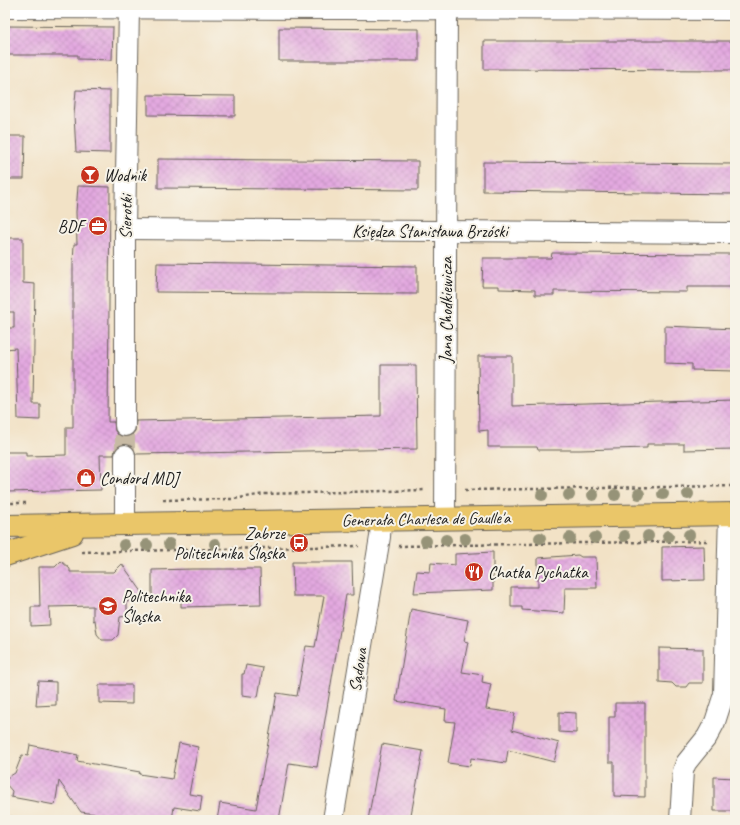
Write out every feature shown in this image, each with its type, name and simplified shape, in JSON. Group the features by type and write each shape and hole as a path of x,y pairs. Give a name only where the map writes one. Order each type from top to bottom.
{"main road":[{"name":"Generała Charlesa de Gaulle'a","path":"5,526 732,514"},
{"name":"Generała Charlesa de Gaulle'a","path":"5,554 80,530 121,525"}],"street":[{"name":"Jana Chodkiewicza","path":"445,519 447,7"},
{"path":"5,8 602,7 735,10"},
{"name":"Sierotki","path":"125,426 125,228 129,8"},
{"name":"Księdza Stanisława Brzóski","path":"125,228 735,233"},
{"path":"121,525 125,455"},
{"path":"680,820 683,771 686,763 707,737 715,722 724,694 719,541 732,514"},
{"name":"Sądowa","path":"333,820 380,537 381,520"}],"path":[{"path":"457,490 735,486"},
{"path":"189,499 234,499 264,494 432,490"},
{"path":"392,546 719,541"},
{"path":"710,549 719,541"},
{"path":"79,552 367,546"},
{"path":"5,816 30,820"}],"building":[{"path":"5,26 113,27 112,60 78,59 78,55 5,55"},
{"path":"279,28 419,29 419,61 279,61"},
{"path":"484,41 735,41 735,70 484,69"},
{"path":"76,90 110,91 110,153 76,152 74,115"},
{"path":"148,95 235,96 235,116 148,115"},
{"path":"5,136 25,136 24,179 5,179"},
{"path":"158,159 418,161 418,190 158,188"},
{"path":"483,162 735,164 735,194 483,191"},
{"path":"78,186 110,187 108,422 114,422 115,431 119,436 131,436 135,431 136,421 381,416 381,365 416,365 417,449 136,454 131,445 125,444 115,449 114,455 100,455 101,490 5,492 5,452 26,452 26,456 66,455 66,427 73,427 73,263 74,244 77,244 76,212"},
{"path":"8,238 23,238 23,283 35,284 33,404 40,404 40,420 18,419 16,348 5,349 5,328 14,328 14,312 7,312 7,297 5,297"},
{"path":"552,253 735,254 735,287 687,287 687,292 554,291 554,295 535,295 535,290 499,289 499,286 482,286 483,258 551,258"},
{"path":"157,263 417,266 417,294 156,292"},
{"path":"665,326 735,329 735,371 692,370 692,364 665,363"},
{"path":"478,356 512,356 512,406 735,400 735,449 684,450 684,444 647,444 647,448 580,450 538,450 537,447 488,447 488,430 479,431"},
{"path":"704,546 705,580 662,581 662,547"},
{"path":"493,552 493,590 414,593 417,571 430,572 431,563 455,565 455,554"},
{"path":"578,555 581,557 596,557 597,588 565,588 564,613 522,610 522,607 511,607 511,587 538,587 538,558"},
{"path":"61,561 70,569 70,572 114,572 122,564 148,600 127,601 127,616 120,617 118,635 113,640 102,640 97,634 95,620 93,621 93,606 49,607 50,625 31,626 31,607 40,607 39,567 55,567"},
{"path":"292,562 352,562 353,595 346,595 317,767 289,763 279,820 217,820 220,803 256,809 277,693 297,696 306,646 315,647 324,596 293,596"},
{"path":"260,569 261,605 181,607 181,599 152,599 152,570"},
{"path":"411,609 468,620 464,641 468,642 462,672 483,675 482,682 491,684 486,709 515,713 512,730 559,743 554,762 508,750 506,763 471,758 470,766 448,763 455,722 445,721 446,709 396,701"},
{"path":"659,648 703,649 703,683 689,683 686,687 676,687 672,683 659,682"},
{"path":"246,665 263,668 258,697 242,695 242,674 244,674"},
{"path":"38,681 56,682 56,705 36,706"},
{"path":"99,685 132,685 132,704 99,703"},
{"path":"615,703 645,703 645,797 614,796 614,762 609,762 609,717 615,717"},
{"path":"559,712 576,713 576,733 559,732"},
{"path":"179,743 198,747 189,794 202,796 200,811 174,807 172,820 141,820 81,812 59,781 55,805 11,797 12,791 5,783 5,779 15,773 22,755 28,756 30,745 78,755 77,761 140,772 139,774 172,779"},
{"path":"382,744 423,751 410,820 368,820"},
{"path":"714,777 735,778 735,811 714,811"}],"tunnel":[{"path":"125,426 125,455"}],"place":[{"name":"Wodnik","path":"90,175"},
{"name":"BDF","path":"98,226"},
{"name":"Condord MDJ","path":"86,478"},
{"name":"Zabrze Politechnika Śląska","path":"299,543"},
{"name":"Chatka Pychatka","path":"474,572"},
{"name":"Politechnika Śląska","path":"108,606"}]}
